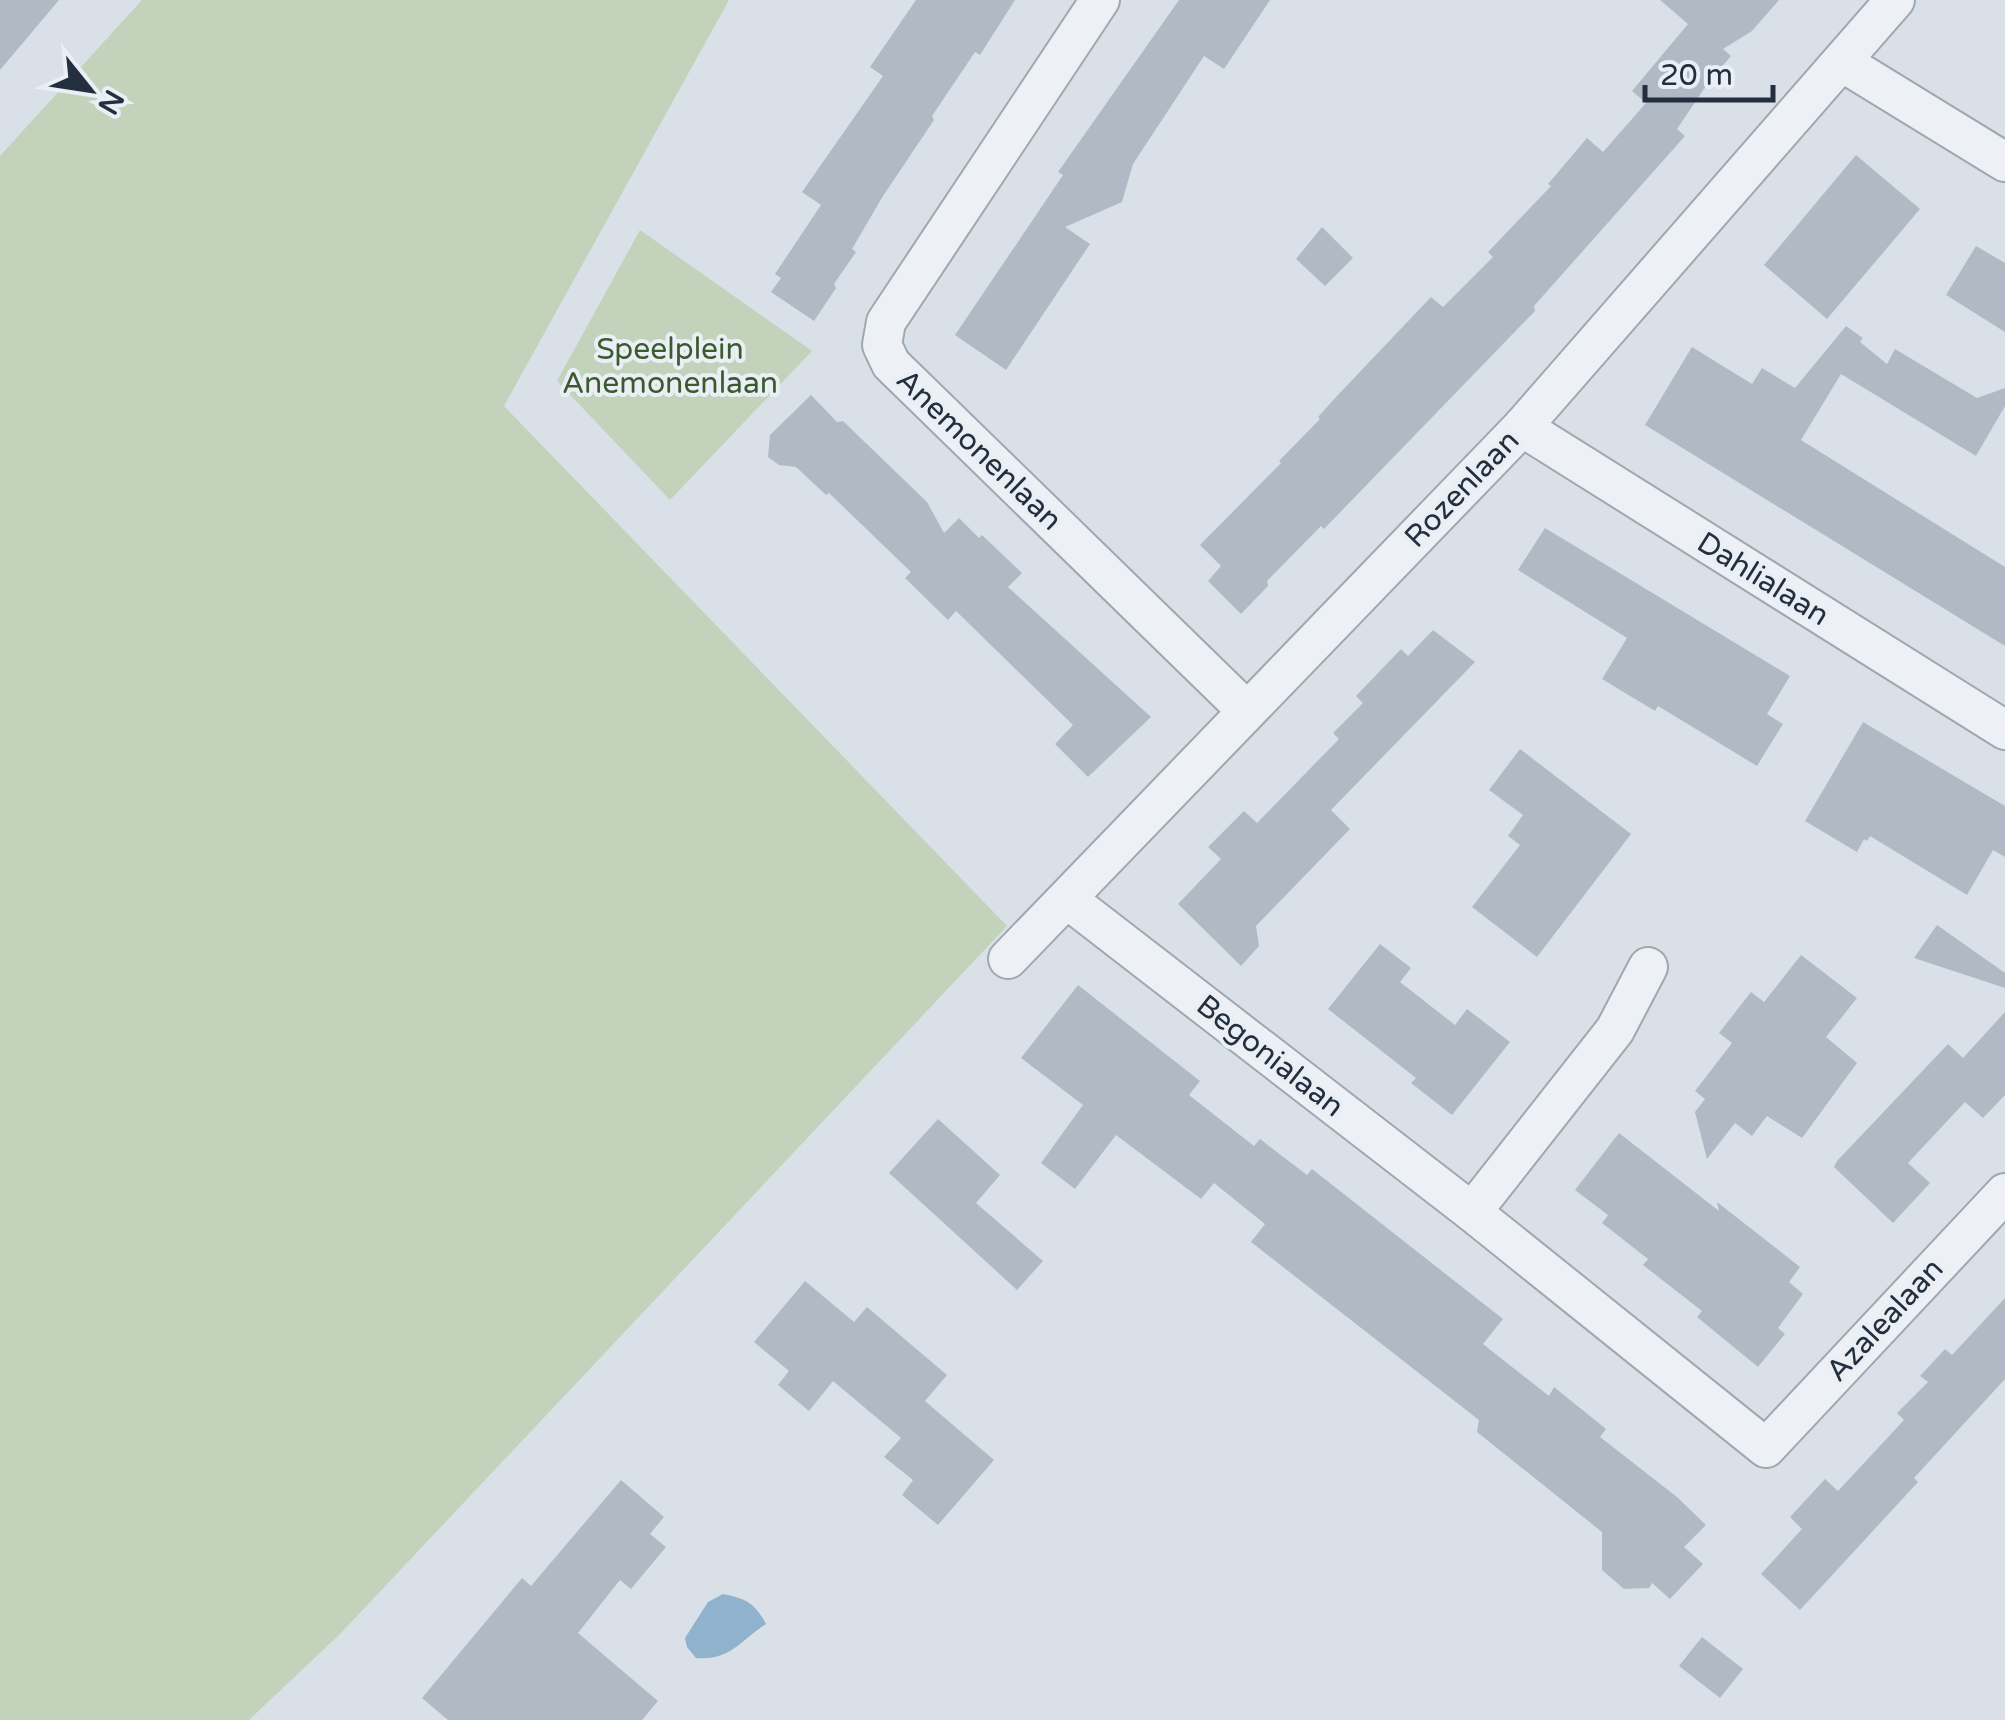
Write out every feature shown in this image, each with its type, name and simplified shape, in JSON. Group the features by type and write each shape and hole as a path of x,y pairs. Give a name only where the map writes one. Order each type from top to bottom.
{"street":[{"name":"Anemonenlaan","path":"1100,0 886,322 882,345 891,364 1247,711"},
{"name":"Rozenlaan","path":"1008,959 1522,427 1895,0"},
{"path":"1842,62 2005,162"},
{"name":"Dahlialaan","path":"1522,427 2005,730"},
{"name":"Begonialaan","path":"1067,899 1472,1212 1766,1448"},
{"path":"1472,1212 1616,1030 1648,968"},
{"name":"Azalealaan","path":"1766,1448 2005,1193"}],"green space":[{"path":"142,0 729,0 504,406 1007,926 341,1633 249,1720 0,1720 0,156"},
{"name":"Speelplein Anemonenlaan","path":"640,230 812,351 670,500 557,381"}],"water":[{"path":"723,1594 749,1603 766,1624 726,1653 696,1658 685,1638 708,1602"}],"building":[{"path":"0,0 59,0 0,70"},
{"path":"916,0 1015,0 980,55 975,52 932,116 934,120 883,196 852,249 856,252 814,321 771,292 781,278 775,274 821,205 802,192 883,76 870,67"},
{"path":"1179,0 1270,0 1224,69 1204,56 1133,164 1122,202 1065,227 1090,244 1006,370 955,335 1063,175 1058,172"},
{"path":"1660,0 1779,0 1752,31 1723,49 1731,56 1677,129 1685,136 1534,306 1535,311 1324,529 1321,526 1267,581 1268,586 1241,614 1208,581 1221,566 1200,545 1281,463 1336,397 1431,297 1443,307 1493,257 1488,252 1551,186 1548,184 1587,138 1603,152 1646,103 1632,91 1688,24"},
{"path":"1856,155 1920,209 1827,319 1764,265"},
{"path":"1322,227 1353,258 1325,286 1296,259"},
{"path":"1976,246 2005,263 2005,332 1946,295"},
{"path":"1846,326 1887,364 1895,349 1977,398 2005,388 2005,406 1976,456 1841,374 1801,440 2005,567 2005,646 1645,425 1692,347 1752,384 1762,368 1795,388"},
{"path":"811,395 927,502 944,533 959,518 979,538 982,535 1022,573 1008,587 1151,717 1088,777 1055,744 1073,725 956,611 948,620 905,578 911,572 829,493 826,495 796,467 779,465 768,457 770,435"},
{"path":"1545,528 1790,676 1767,714 1783,724 1757,766 1658,706 1655,711 1602,679 1627,638 1518,570"},
{"path":"1433,630 1475,662 1331,810 1350,829 1256,926 1259,946 1241,966 1178,904 1221,859 1208,847 1244,811 1257,823 1339,739 1333,733 1363,703 1356,696 1401,649 1408,656"},
{"path":"1863,722 2005,806 2005,857 1993,850 1967,895 1870,836 1857,852 1805,821"},
{"path":"1520,749 1631,834 1537,957 1472,907 1520,845 1508,836 1523,815 1489,790"},
{"path":"1937,925 2005,973 2005,988 1914,958"},
{"path":"1380,944 1411,968 1400,982 1455,1025 1467,1009 1510,1042 1452,1115 1411,1083 1416,1078 1328,1009"},
{"path":"1801,955 1857,998 1826,1037 1857,1063 1802,1138 1767,1116 1752,1136 1735,1123 1707,1159 1695,1112 1705,1099 1695,1091 1732,1043 1719,1033 1751,992 1764,1002"},
{"path":"1078,985 1200,1081 1189,1095 1254,1146 1260,1139 1307,1175 1312,1169 1503,1319 1483,1344 1549,1396 1554,1387 1606,1429 1600,1437 1677,1497 1706,1525 1684,1547 1703,1564 1670,1599 1652,1583 1649,1588 1624,1589 1602,1570 1602,1532 1477,1432 1479,1420 1251,1242 1265,1224 1214,1183 1201,1199 1116,1135 1075,1189 1041,1163 1083,1105 1021,1058"},
{"path":"2005,1012 2005,1095 1983,1118 1965,1102 1908,1163 1930,1183 1893,1223 1834,1167 1837,1161 1948,1044 1963,1058"},
{"path":"938,1119 1000,1175 976,1203 1043,1261 1017,1290 889,1173"},
{"path":"1619,1133 1719,1211 1717,1202 1800,1267 1789,1282 1803,1294 1778,1328 1785,1334 1758,1367 1697,1317 1702,1311 1643,1265 1648,1259 1602,1223 1608,1215 1575,1190"},
{"path":"805,1281 854,1322 867,1307 947,1375 925,1401 994,1460 938,1525 902,1495 913,1480 884,1457 901,1438 833,1381 809,1411 778,1385 789,1371 754,1342"},
{"path":"2005,1298 2005,1379 1914,1478 1918,1482 1800,1610 1761,1574 1802,1529 1790,1517 1825,1479 1838,1491 1904,1420 1897,1413 1928,1382 1920,1376 1945,1349 1952,1355"},
{"path":"621,1480 664,1517 650,1534 666,1547 631,1589 620,1580 578,1633 658,1701 642,1720 448,1720 422,1698 522,1578 531,1586"},
{"path":"1702,1637 1743,1669 1720,1698 1679,1666"}]}
